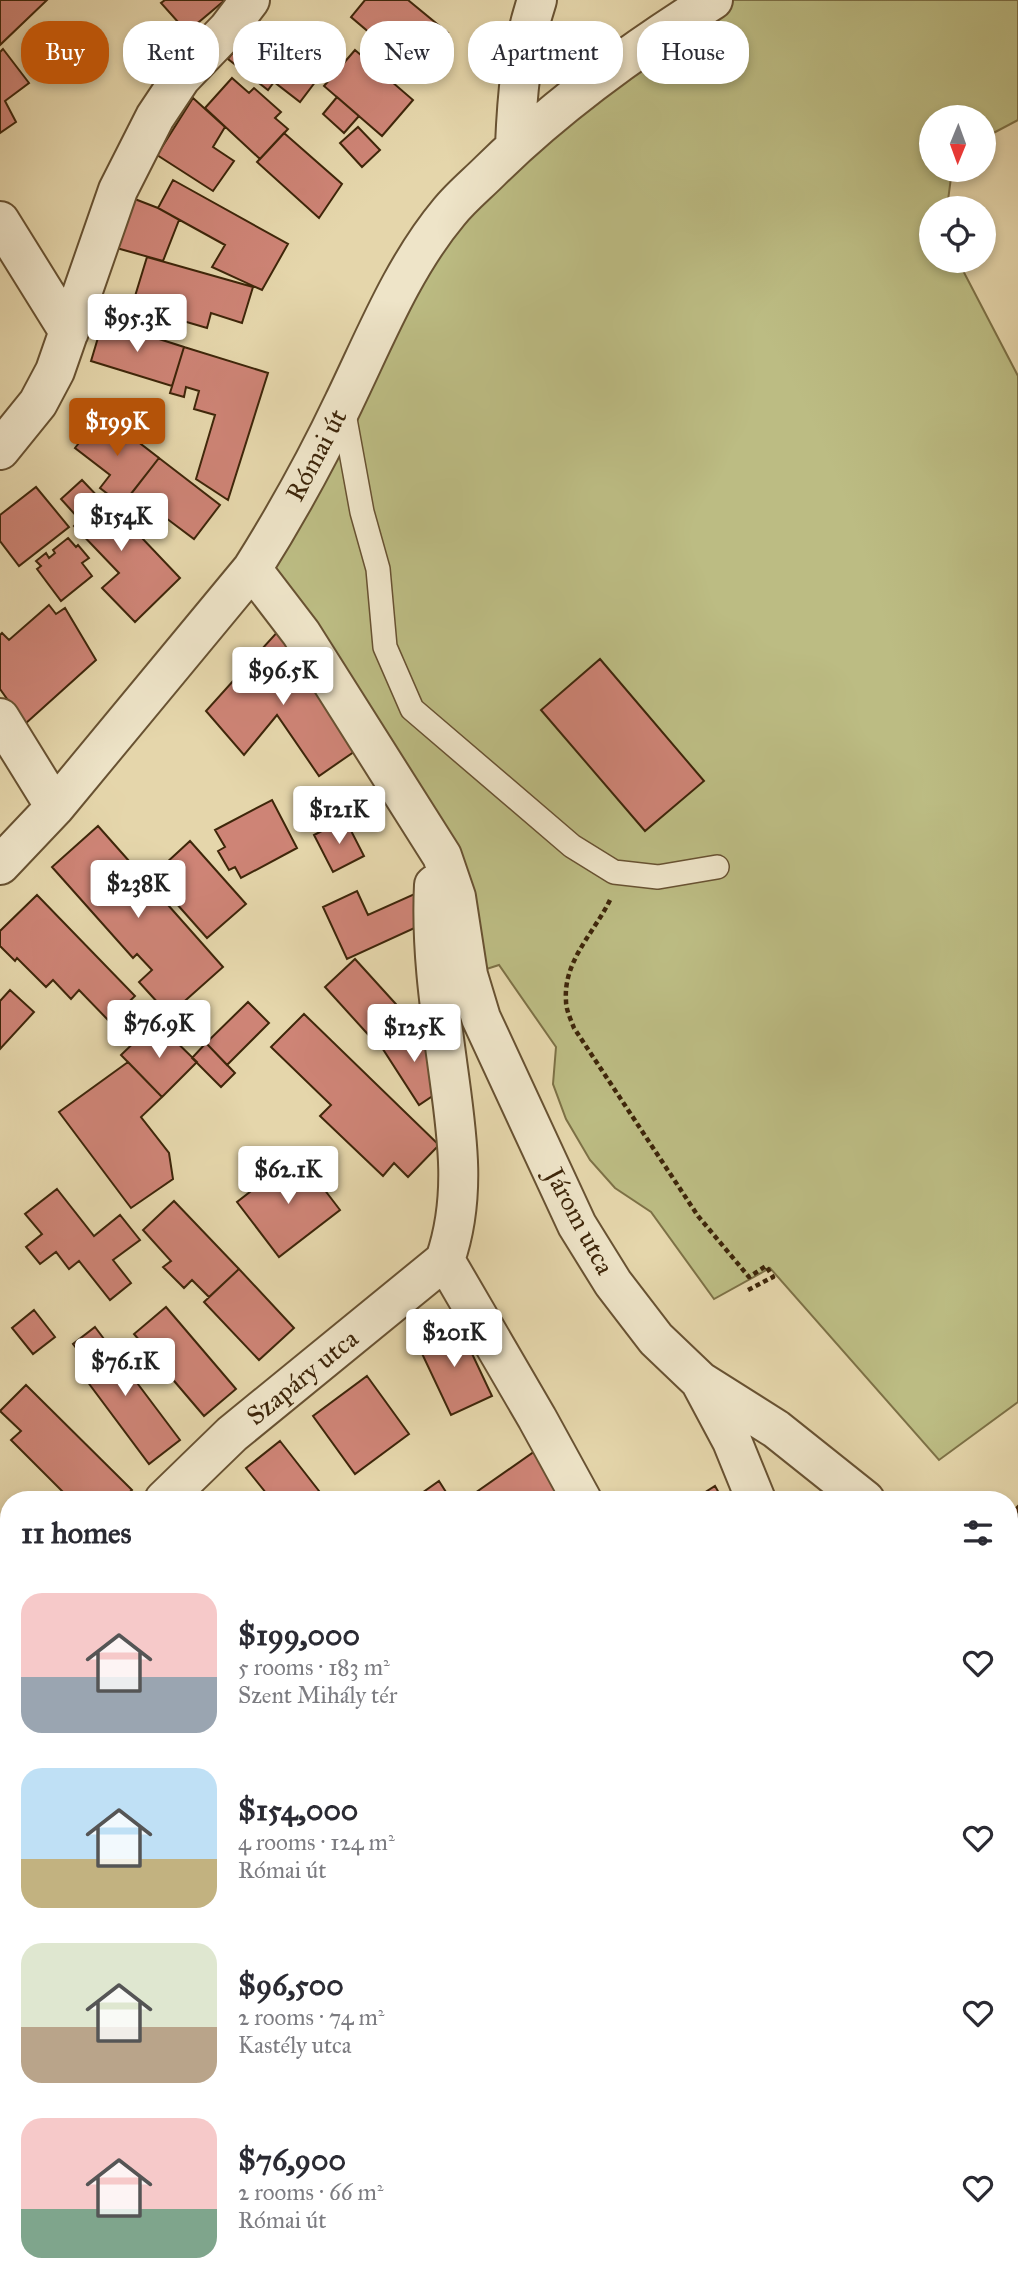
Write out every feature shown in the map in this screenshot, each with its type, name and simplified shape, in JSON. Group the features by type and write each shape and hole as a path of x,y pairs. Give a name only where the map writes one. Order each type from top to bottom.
{"street":[{"path":"0,450 38,402 55,371 118,190 155,117 181,78 228,29 250,0"},
{"path":"515,146 517,87 526,31 537,0"},
{"name":"Római út","path":"0,865 55,807 252,569 275,534 413,264 449,212 515,146 604,73 713,0"},
{"path":"0,220 69,332"},
{"name":"Járom utca","path":"252,569 301,633 442,856 456,897 468,975 481,1018 577,1224 613,1283 656,1339 700,1381 776,1429 854,1491"},
{"path":"0,718 55,807"},
{"path":"436,845 433,899 439,996 458,1138 460,1185 454,1234 445,1261 577,1491"},
{"name":"Szapáry utca","path":"173,1491 232,1434 445,1261"},
{"path":"700,1381 732,1441 752,1491"}],"lane":[{"path":"343,405 362,512 377,569 385,647 412,709 572,846 614,872 658,877 717,867"}],"path":[{"path":"614,872 614,892 605,911 576,954 568,978 566,1003 574,1028 698,1216 749,1277 766,1266 773,1277 746,1291"}],"green space":[{"path":"713,0 1018,0 1018,120 996,132 996,105 919,105 919,182 950,182 949,196 919,196 919,273 964,273 1018,376 1018,1402 939,1460 770,1268 714,1299 651,1212 615,1188 590,1160 566,1119 553,1084 556,1047 499,965 468,975 456,897 252,569 449,212 608,84 623,84 623,72 637,61 637,84 749,84 749,21 687,21"}],"building":[{"path":"0,0 47,0 25,21 21,21 21,25 0,45"},
{"path":"165,0 225,0 200,21 177,21 161,3"},
{"path":"365,0 408,0 433,21 360,21 360,25 351,17"},
{"path":"3,49 21,73 21,84 28,84 5,101 16,122 0,133 0,52"},
{"path":"355,50 360,54 360,84 394,84 413,100 382,136 324,86 346,84 346,60"},
{"path":"232,78 233,84 239,84 249,93 254,88 281,112 275,118 288,129 260,159 205,108"},
{"path":"260,84 272,84 268,90"},
{"path":"277,84 314,84 300,102"},
{"path":"337,97 359,116 344,133 323,114"},
{"path":"193,98 225,127 213,147 234,161 213,191 157,155"},
{"path":"358,127 380,150 362,167 340,143"},
{"path":"284,133 342,184 319,218 257,162"},
{"path":"173,180 288,244 262,290 212,267 225,245 158,208"},
{"path":"127,196 179,220 163,261 113,247"},
{"path":"147,257 253,287 242,323 211,313 207,328 132,306"},
{"path":"103,321 184,347 172,386 91,361"},
{"path":"184,347 268,373 228,500 196,479 215,415 194,409 199,391 186,387 184,397 170,393"},
{"path":"102,414 159,458 122,505 100,488 110,475 75,448"},
{"path":"159,458 220,505 194,539 166,518 161,524 128,498"},
{"path":"82,480 101,500 103,497 180,578 135,622 102,588 119,573 74,526 80,520 61,499"},
{"path":"36,487 69,527 19,566 0,541 0,515"},
{"path":"68,538 89,558 82,563 92,576 61,601 37,569 41,566 36,561 46,553 49,558 55,553 53,550"},
{"path":"49,605 56,614 65,608 96,660 25,724 0,689 0,635 2,633 9,640"},
{"path":"280,629 361,747 319,776 277,715 244,755 206,711"},
{"path":"600,659 704,781 645,831 541,710"},
{"path":"272,800 297,848 241,878 235,867 229,870 218,851 225,847 215,830"},
{"path":"345,819 364,856 333,872 314,835"},
{"path":"98,826 223,967 169,1015 139,982 152,970 137,954 133,958 52,867"},
{"path":"190,841 246,904 207,938 152,876"},
{"path":"357,891 368,915 419,892 432,920 347,959 323,907"},
{"path":"37,895 135,996 109,1021 79,990 71,999 53,980 46,987 17,958 15,961 0,946 0,931"},
{"path":"355,959 404,1013 374,1041 325,987"},
{"path":"10,990 34,1012 0,1049 0,1001"},
{"path":"248,1002 269,1023 227,1065 206,1043"},
{"path":"304,1014 439,1145 408,1177 394,1163 383,1176 320,1116 331,1105 271,1047"},
{"path":"409,1024 449,1085 419,1105 379,1043"},
{"path":"161,1027 197,1062 162,1097 121,1055 148,1029 153,1034"},
{"path":"206,1043 235,1073 221,1087 192,1058"},
{"path":"128,1062 162,1097 141,1117 169,1153 173,1179 131,1208 59,1112"},
{"path":"298,1155 340,1210 279,1257 237,1202"},
{"path":"57,1189 94,1236 120,1215 140,1240 113,1260 131,1283 110,1300 79,1261 69,1269 56,1252 40,1264 26,1247 42,1234 25,1214"},
{"path":"174,1201 239,1269 209,1297 192,1280 184,1288 163,1267 171,1261 143,1230"},
{"path":"239,1269 294,1328 259,1360 204,1302"},
{"path":"166,1307 236,1389 204,1416 134,1334"},
{"path":"34,1310 55,1337 33,1354 12,1328"},
{"path":"458,1324 492,1396 451,1415 417,1343"},
{"path":"95,1327 180,1440 149,1464 81,1373 90,1366 73,1344"},
{"path":"367,1376 409,1434 355,1474 313,1416"},
{"path":"26,1385 132,1490 62,1491 11,1440 21,1431 0,1411"},
{"path":"280,1441 319,1491 264,1491 246,1468"},
{"path":"538,1449 566,1491 478,1491"},
{"path":"439,1481 445,1491 425,1491"}]}
